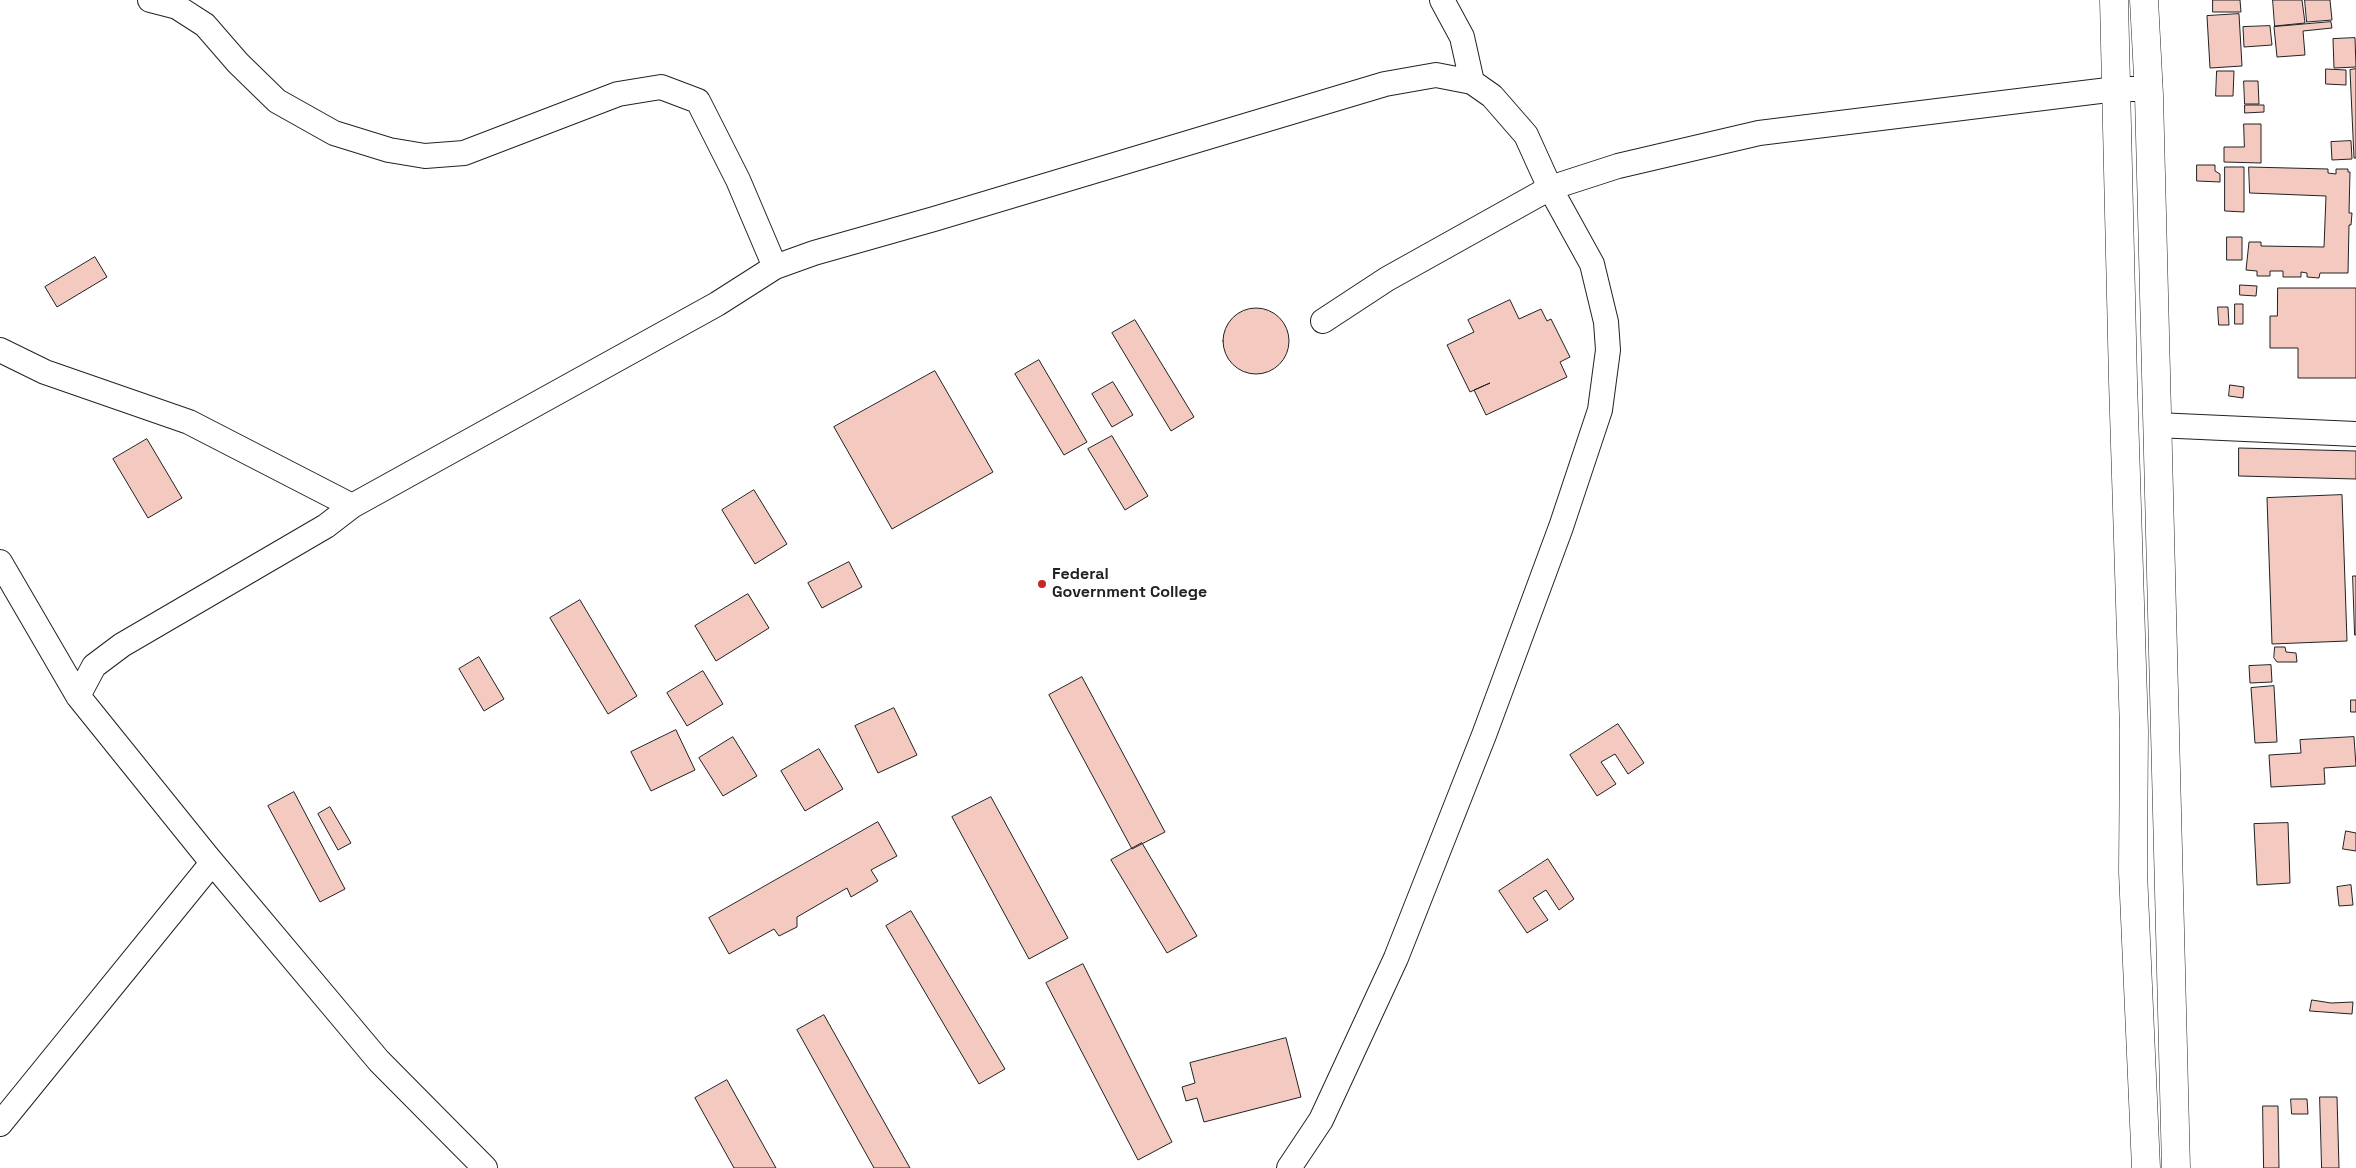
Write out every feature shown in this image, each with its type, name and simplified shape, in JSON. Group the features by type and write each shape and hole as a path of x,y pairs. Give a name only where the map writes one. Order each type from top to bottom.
{"highway":[{"path":"2114,0 2122,381 2134,730 2133,872 2146,1168"},
{"path":"2144,0 2148,89 2176,1168"}],"street":[{"path":"150,0 177,7 205,25 238,63 277,101 334,133 389,150 425,156 464,153 618,94 661,87 698,101 738,180 775,267"},
{"path":"1442,0 1462,37 1472,82"},
{"path":"78,696 94,666 122,645 326,526 352,506 717,304 775,267 814,253 934,220 1385,84 1436,75 1472,82 1492,96 1526,135 1550,188 1592,264 1603,313 1608,350 1600,410 1561,527 1484,735 1396,958 1322,1120 1289,1168"},
{"path":"1323,320 1387,279 1550,188 1618,166 1759,133 2116,89 2148,89"},
{"path":"0,350 45,372 189,422 352,506"},
{"path":"2156,425 2356,434"},
{"path":"0,562 78,696 212,864 379,1061 485,1168"},
{"path":"0,1124 212,864"}],"building":[{"path":"2213,0 2240,0 2241,12 2213,12"},
{"path":"2273,0 2302,0 2305,23 2275,26"},
{"path":"2305,0 2330,0 2332,20 2307,22"},
{"path":"2239,14 2242,66 2210,68 2207,16"},
{"path":"2331,22 2332,28 2303,31 2305,55 2277,57 2274,27"},
{"path":"2270,26 2272,45 2244,47 2243,27"},
{"path":"2355,38 2356,67 2334,68 2333,39"},
{"path":"2326,69 2346,70 2346,85 2326,84"},
{"path":"2356,69 2356,158 2354,158 2350,70"},
{"path":"2217,71 2234,71 2233,96 2216,96"},
{"path":"2244,81 2258,81 2259,104 2245,104"},
{"path":"2245,105 2264,105 2264,112 2245,113"},
{"path":"2244,124 2261,124 2261,163 2224,162 2224,147 2244,147"},
{"path":"2351,141 2352,159 2332,160 2331,142"},
{"path":"2197,165 2215,165 2215,171 2220,174 2220,182 2197,181"},
{"path":"2225,167 2244,167 2244,212 2225,211"},
{"path":"2249,167 2328,169 2328,173 2336,174 2336,169 2348,169 2348,172 2350,172 2349,213 2352,213 2351,225 2349,225 2348,273 2320,273 2319,278 2307,277 2307,273 2301,272 2301,277 2283,277 2283,271 2270,271 2270,276 2257,276 2257,271 2246,270 2249,242 2261,242 2261,246 2324,247 2326,196 2250,193"},
{"path":"2227,237 2242,237 2242,260 2227,260"},
{"path":"95,257 107,277 57,307 45,287"},
{"path":"2240,285 2257,286 2256,296 2240,295"},
{"path":"2278,288 2356,288 2356,378 2298,378 2298,348 2270,348 2270,316 2277,316"},
{"path":"1510,300 1519,319 1541,309 1547,321 1551,319 1570,357 1560,362 1567,377 1486,415 1474,390 1470,392 1447,345 1474,332 1468,320"},
{"path":"2235,304 2243,304 2243,324 2235,324"},
{"path":"2218,307 2228,307 2229,325 2219,325"},
{"path":"1256,308 1269,311 1279,318 1286,328 1289,341 1286,354 1279,364 1269,371 1256,374 1243,371 1233,364 1226,354 1223,341 1226,328 1233,318 1243,311"},
{"path":"1135,320 1194,417 1171,431 1112,333"},
{"path":"1039,360 1087,442 1064,455 1015,374"},
{"path":"935,371 993,472 892,529 834,427"},
{"path":"1113,382 1133,415 1112,427 1092,394"},
{"path":"2230,385 2244,387 2243,398 2229,396"},
{"path":"1112,436 1148,496 1125,510 1088,449"},
{"path":"147,439 182,498 148,518 113,459"},
{"path":"2239,448 2356,451 2356,479 2239,476"},
{"path":"754,490 787,544 755,564 722,510"},
{"path":"2342,495 2347,641 2272,644 2267,498"},
{"path":"849,562 862,587 822,608 808,583"},
{"path":"2353,576 2356,576 2356,635 2355,635"},
{"path":"748,594 769,628 716,661 695,626"},
{"path":"580,600 637,696 608,714 550,618"},
{"path":"2275,647 2285,647 2286,652 2296,653 2297,662 2277,662 2274,658"},
{"path":"479,657 504,699 484,711 459,669"},
{"path":"2271,665 2272,682 2250,683 2249,666"},
{"path":"703,671 723,704 687,726 667,693"},
{"path":"1082,677 1165,832 1132,849 1049,695"},
{"path":"2274,686 2277,742 2255,743 2251,688"},
{"path":"2351,700 2356,700 2356,712 2351,712"},
{"path":"894,708 917,755 878,773 855,726"},
{"path":"1618,724 1644,763 1628,774 1615,754 1601,762 1616,784 1597,796 1570,755"},
{"path":"676,730 695,770 651,791 631,752"},
{"path":"733,737 757,776 723,796 699,758"},
{"path":"2354,737 2356,766 2324,768 2325,784 2271,787 2269,755 2301,753 2300,740"},
{"path":"819,749 843,789 805,811 781,771"},
{"path":"294,792 345,889 320,902 268,806"},
{"path":"991,797 1068,938 1029,959 952,817"},
{"path":"330,807 351,843 338,850 318,814"},
{"path":"878,822 897,856 871,870 878,881 851,897 847,888 797,917 797,927 779,936 774,929 729,954 709,918"},
{"path":"2288,823 2290,883 2257,885 2254,824"},
{"path":"2346,831 2356,833 2356,851 2343,849"},
{"path":"1142,843 1197,936 1167,953 1111,860"},
{"path":"1548,859 1574,899 1559,910 1546,890 1533,898 1548,920 1527,933 1499,891"},
{"path":"2351,885 2353,905 2339,906 2337,887"},
{"path":"911,911 1005,1069 979,1084 886,926"},
{"path":"1083,964 1172,1142 1138,1160 1046,983"},
{"path":"2312,1000 2331,1003 2353,1002 2352,1014 2310,1011"},
{"path":"824,1015 910,1168 874,1168 797,1030"},
{"path":"1286,1038 1301,1097 1204,1122 1197,1098 1186,1101 1182,1087 1195,1083 1190,1063"},
{"path":"727,1080 776,1168 734,1168 695,1098"},
{"path":"2320,1097 2337,1097 2339,1168 2322,1168"},
{"path":"2291,1099 2307,1099 2308,1114 2292,1114"},
{"path":"2263,1106 2278,1106 2279,1168 2264,1168"}],"place":[{"name":"Federal Government College","path":"1042,584"}]}
